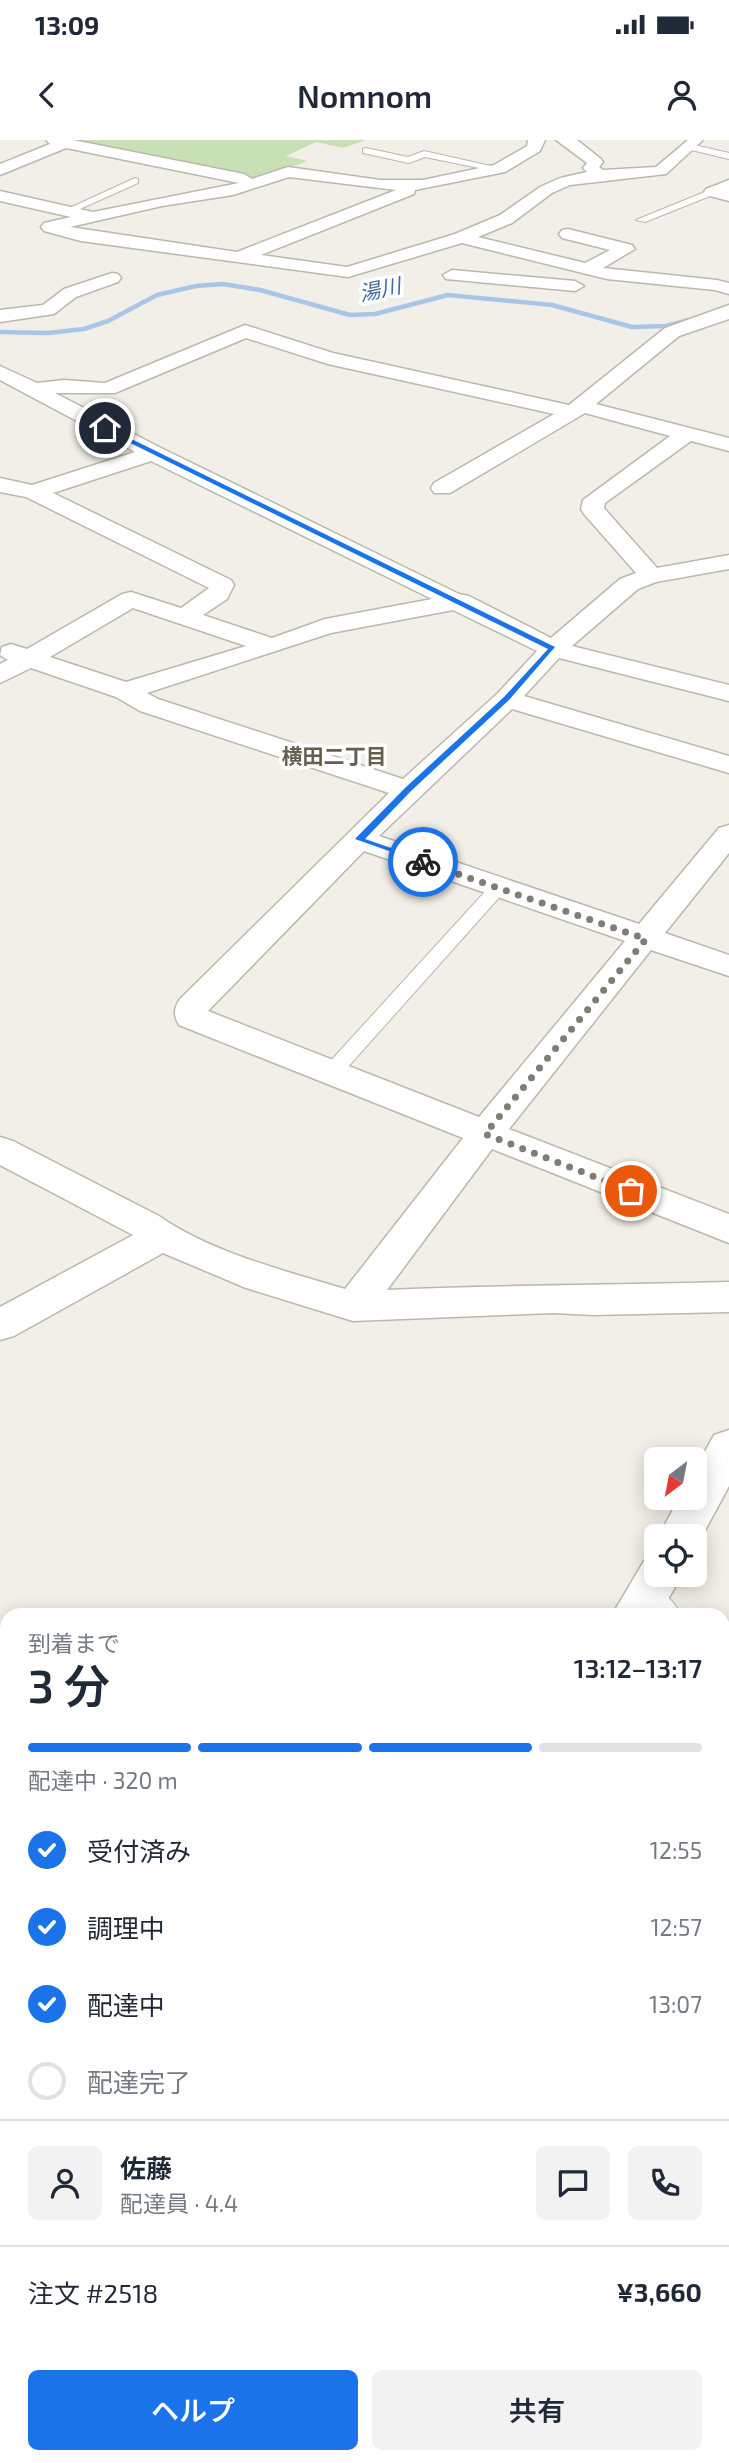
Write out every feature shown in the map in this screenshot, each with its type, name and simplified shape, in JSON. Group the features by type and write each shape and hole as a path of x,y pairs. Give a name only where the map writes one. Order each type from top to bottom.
{"street":[{"path":"239,257 423,185 499,169 535,148 534,142 537,140"},
{"path":"564,140 575,145 595,162 591,168 599,175"},
{"path":"0,170 60,141 257,181"},
{"path":"423,185 380,186 288,172 233,190 162,201 50,227 81,236 348,272 461,238 506,219 546,190 566,181 599,175 660,172 693,142"},
{"path":"712,192 729,185"},
{"path":"712,192 729,196"},
{"path":"0,196 93,217"},
{"path":"452,275 574,287 625,249 568,234"},
{"path":"461,238 594,271 725,285"},
{"path":"0,316 47,310 70,293 111,278"},
{"path":"442,488 577,409 672,332 719,317 729,311"},
{"path":"32,390 64,386 108,389 245,331 328,358 577,409 729,446"},
{"path":"0,372 153,453 460,601 553,649 729,693"},
{"path":"651,576 592,509 594,500 687,434"},
{"path":"33,492 153,453"},
{"path":"0,485 33,492 222,585 218,594 185,615"},
{"path":"729,562 651,576 629,584 553,649 507,699 408,790 192,1006 191,1017 729,1229"},
{"path":"0,675 131,599 272,646"},
{"path":"125,691 325,627 460,601"},
{"path":"0,649 125,691 149,705 408,790"},
{"path":"507,699 729,765"},
{"path":"353,1306 485,1134 729,834"},
{"path":"359,839 729,966"},
{"path":"0,1150 146,1226 163,1238 259,1278 353,1306 554,1298 593,1300 729,1297"},
{"path":"0,1325 163,1238"},
{"path":"687,1524 729,1447"}],"lane":[{"path":"693,142 729,156"},
{"path":"366,151 409,160 424,154 499,169"},
{"path":"68,211 135,181"},
{"path":"641,220 712,192"},
{"path":"332,1072 498,888"}],"green space":[{"path":"71,140 366,140 343,148 316,142 286,156 307,161 263,178 252,178"}],"waterway":[{"name":"湯川","path":"0,332 48,333 84,329 108,321 157,295 196,286 223,284 260,290 350,315 375,314 448,295 552,305 632,327 666,326 689,320"}],"way so far":[{"path":"423,862 646,939 485,1134 631,1191"}],"district":[{"name":"横田二丁目","path":"334,757"}],"route":[{"path":"105,428 553,649 507,699 359,839 423,862"}]}
